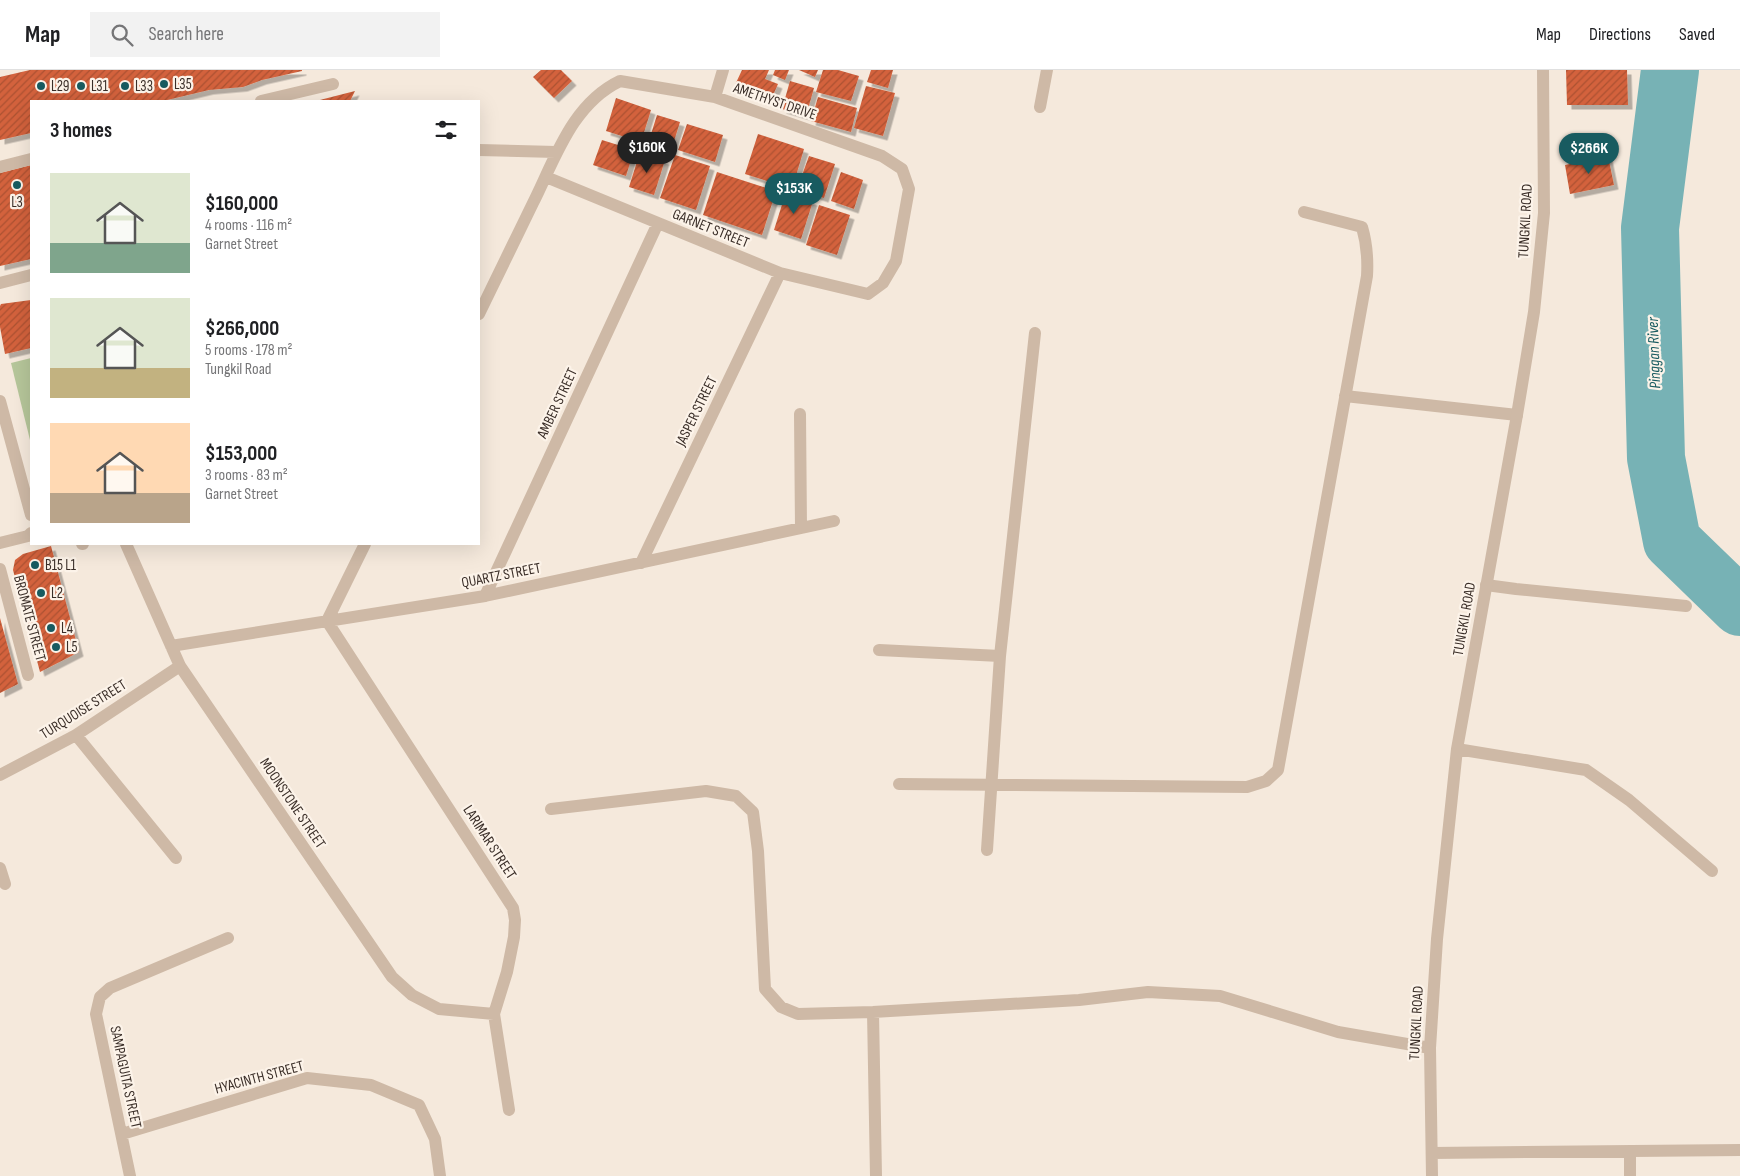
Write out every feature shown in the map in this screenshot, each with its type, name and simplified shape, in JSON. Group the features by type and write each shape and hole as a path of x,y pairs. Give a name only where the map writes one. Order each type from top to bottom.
{"street":[{"path":"715,97 722,70"},
{"path":"1040,107 1047,70"},
{"name":"TUNGKIL ROAD","path":"1432,1176 1430,1048 1437,939 1457,748 1534,312 1544,213 1543,70"},
{"name":"AMETHYST DRIVE","path":"480,312 546,177 556,152 574,123 593,98 606,88 620,81 715,97 882,156 902,169 909,189 896,261 883,283 868,294"},
{"path":"265,100 332,84"},
{"path":"480,150 556,152"},
{"path":"0,167 30,159"},
{"name":"GARNET STREET","path":"546,177 780,273 868,294"},
{"path":"899,784 1247,787 1266,781 1278,770 1367,276 1368,260 1362,227 1304,212"},
{"name":"AMBER STREET","path":"485,596 658,223"},
{"name":"JASPER STREET","path":"641,563 780,273"},
{"path":"0,283 30,275"},
{"path":"987,850 1000,656 1036,333"},
{"path":"1345,396 1517,415"},
{"path":"0,401 3,426 30,512"},
{"path":"800,414 801,528"},
{"name":"QUARTZ STREET","path":"171,646 485,596 834,522"},
{"path":"0,543 30,534"},
{"name":"MOONSTONE STREET","path":"126,545 180,666 392,977 412,995 439,1009 494,1014"},
{"path":"327,621 365,545"},
{"name":"BROMATE STREET","path":"0,569 28,675"},
{"path":"1486,585 1686,606"},
{"name":"LARIMAR STREET","path":"327,621 513,908 515,920 514,937 507,972 494,1014 509,1110"},
{"path":"879,650 1000,656"},
{"name":"TURQUOISE STREET","path":"0,775 76,735 180,666"},
{"path":"76,735 176,858"},
{"path":"1457,748 1586,770 1629,800 1712,870"},
{"path":"551,809 706,792 736,796 753,812 758,851 765,989 781,1007 798,1014 873,1012 1078,1000 1148,992 1220,996 1338,1032 1430,1048"},
{"path":"0,868 5,884"},
{"name":"SAMPAGUITA STREET","path":"130,1176 96,1014 100,997 110,988 228,938"},
{"path":"873,1012 876,1176"},
{"name":"HYACINTH STREET","path":"122,1134 307,1078 371,1085 419,1106 435,1139 440,1176"},
{"path":"1432,1153 1740,1150"},
{"path":"1630,1151 1630,1176"}],"green space":[{"path":"30,358 30,440 11,363"}],"building":[{"path":"30,70 302,70 243,87 209,90 167,100 30,100 30,133 0,140 0,77"},
{"path":"541,70 561,70 572,81 554,98 533,77"},
{"path":"742,70 769,70 765,79 778,84 770,102 734,87"},
{"path":"775,70 789,70 785,80 773,75"},
{"path":"799,70 818,70 815,77"},
{"path":"823,70 838,70 859,76 851,101 816,92"},
{"path":"871,70 893,70 888,88 867,82"},
{"path":"1566,70 1627,70 1628,105 1567,105"},
{"path":"790,81 814,88 806,116 782,109"},
{"path":"866,86 895,93 883,136 854,128"},
{"path":"355,91 350,100 320,100"},
{"path":"818,97 857,108 851,132 811,121"},
{"path":"616,98 651,110 641,142 606,131"},
{"path":"657,115 680,122 670,154 647,147"},
{"path":"687,124 723,135 715,162 678,150"},
{"path":"758,134 804,149 792,189 745,174"},
{"path":"602,140 634,150 626,176 593,165"},
{"path":"640,152 665,160 654,195 629,187"},
{"path":"675,155 710,166 696,210 660,198"},
{"path":"809,156 835,164 824,198 797,189"},
{"path":"1608,156 1614,185 1570,194 1565,165"},
{"path":"30,165 30,259 0,266 0,173"},
{"path":"717,172 776,191 762,235 703,215"},
{"path":"841,172 863,180 854,209 831,201"},
{"path":"786,192 813,201 801,239 774,230"},
{"path":"819,205 850,215 837,255 806,245"},
{"path":"30,300 30,348 5,354 0,327 1,304"},
{"path":"51,546 79,652 40,672 13,570 15,560 23,554"},
{"path":"0,618 18,684 0,693"}],"waterway":[{"name":"Pinggan River","path":"1670,70 1650,228 1656,458 1672,541 1740,607"}],"place":[{"name":"L35","path":"164,84"},
{"name":"L29","path":"41,86"},
{"name":"L31","path":"81,86"},
{"name":"L33","path":"125,86"},
{"name":"L3","path":"17,185"},
{"name":"B15 L1","path":"35,565"},
{"name":"L2","path":"41,593"},
{"name":"L4","path":"51,628"},
{"name":"L5","path":"56,647"}]}
